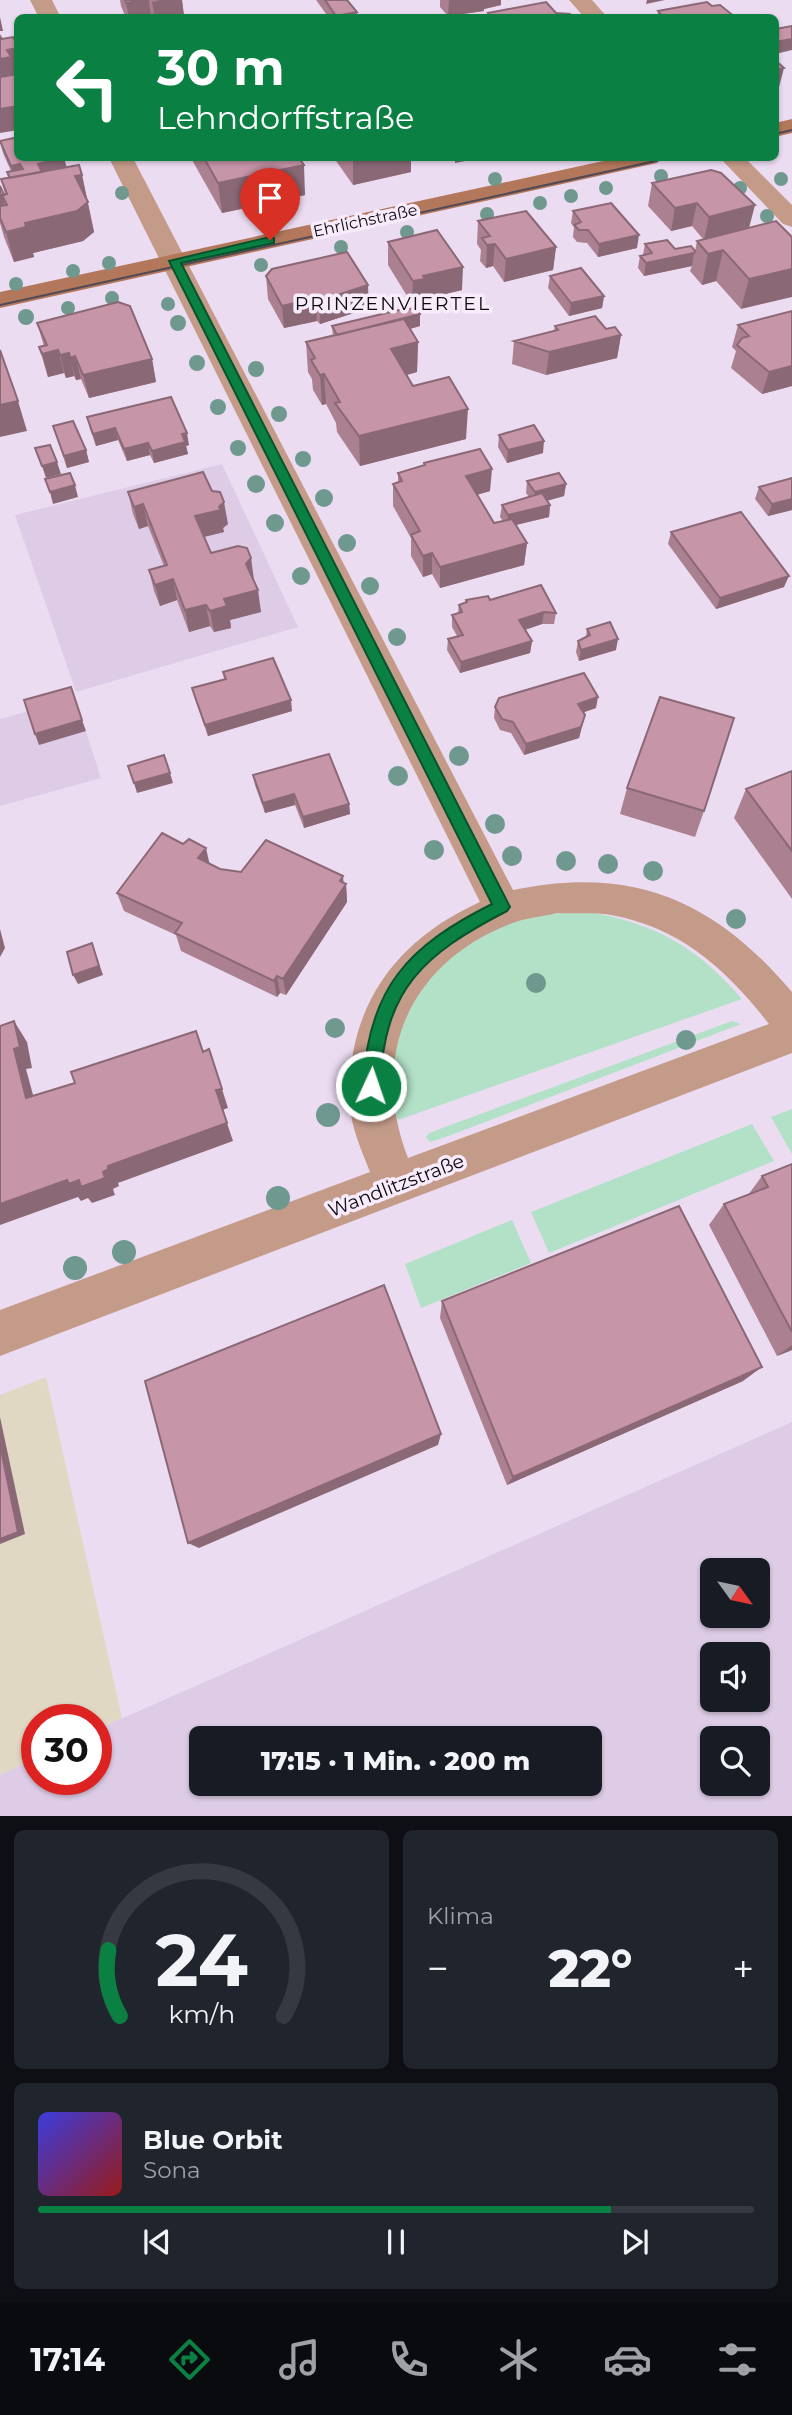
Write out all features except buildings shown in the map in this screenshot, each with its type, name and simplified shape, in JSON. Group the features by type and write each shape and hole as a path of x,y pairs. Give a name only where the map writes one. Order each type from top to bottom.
{"street":[{"path":"580,0 593,14"},
{"path":"123,161 502,907"},
{"name":"Ehrlichstraße","path":"0,300 634,161"},
{"path":"735,161 792,219"},
{"path":"396,1185 370,1105 373,1046 387,1006 411,968 451,932 502,907 558,896 616,899 661,911 702,931 756,975 792,1023"},
{"name":"Wandlitzstraße","path":"0,1333 792,1034"}],"shaded area":[{"path":"222,464 298,627 76,692 15,515"},
{"path":"75,698 101,778 0,806 0,719"},
{"path":"46,1377 122,1718 112,1723 112,1704 21,1704 21,1765 0,1775 0,1395"},
{"path":"792,1422 792,1816 0,1816 0,1775 21,1765 21,1795 112,1795 112,1723"}],"green space":[{"path":"586,911 634,923 673,940 707,964 742,999 398,1120 390,1095 396,1029 440,962 507,922 547,914"},
{"path":"732,1021 741,1024 446,1137 430,1142 426,1137 429,1133"},
{"path":"792,1109 792,1154 771,1117"},
{"path":"752,1124 774,1161 549,1253 531,1212"},
{"path":"512,1220 531,1263 421,1308 405,1264"}],"tram line":[{"path":"779,133 792,130"},
{"path":"0,305 655,161"}],"district":[{"name":"PRINZENVIERTEL","path":"393,303"}],"route":[{"path":"270,240 175,261 502,907 451,932 411,968 387,1006 373,1046 371,1086"}]}
